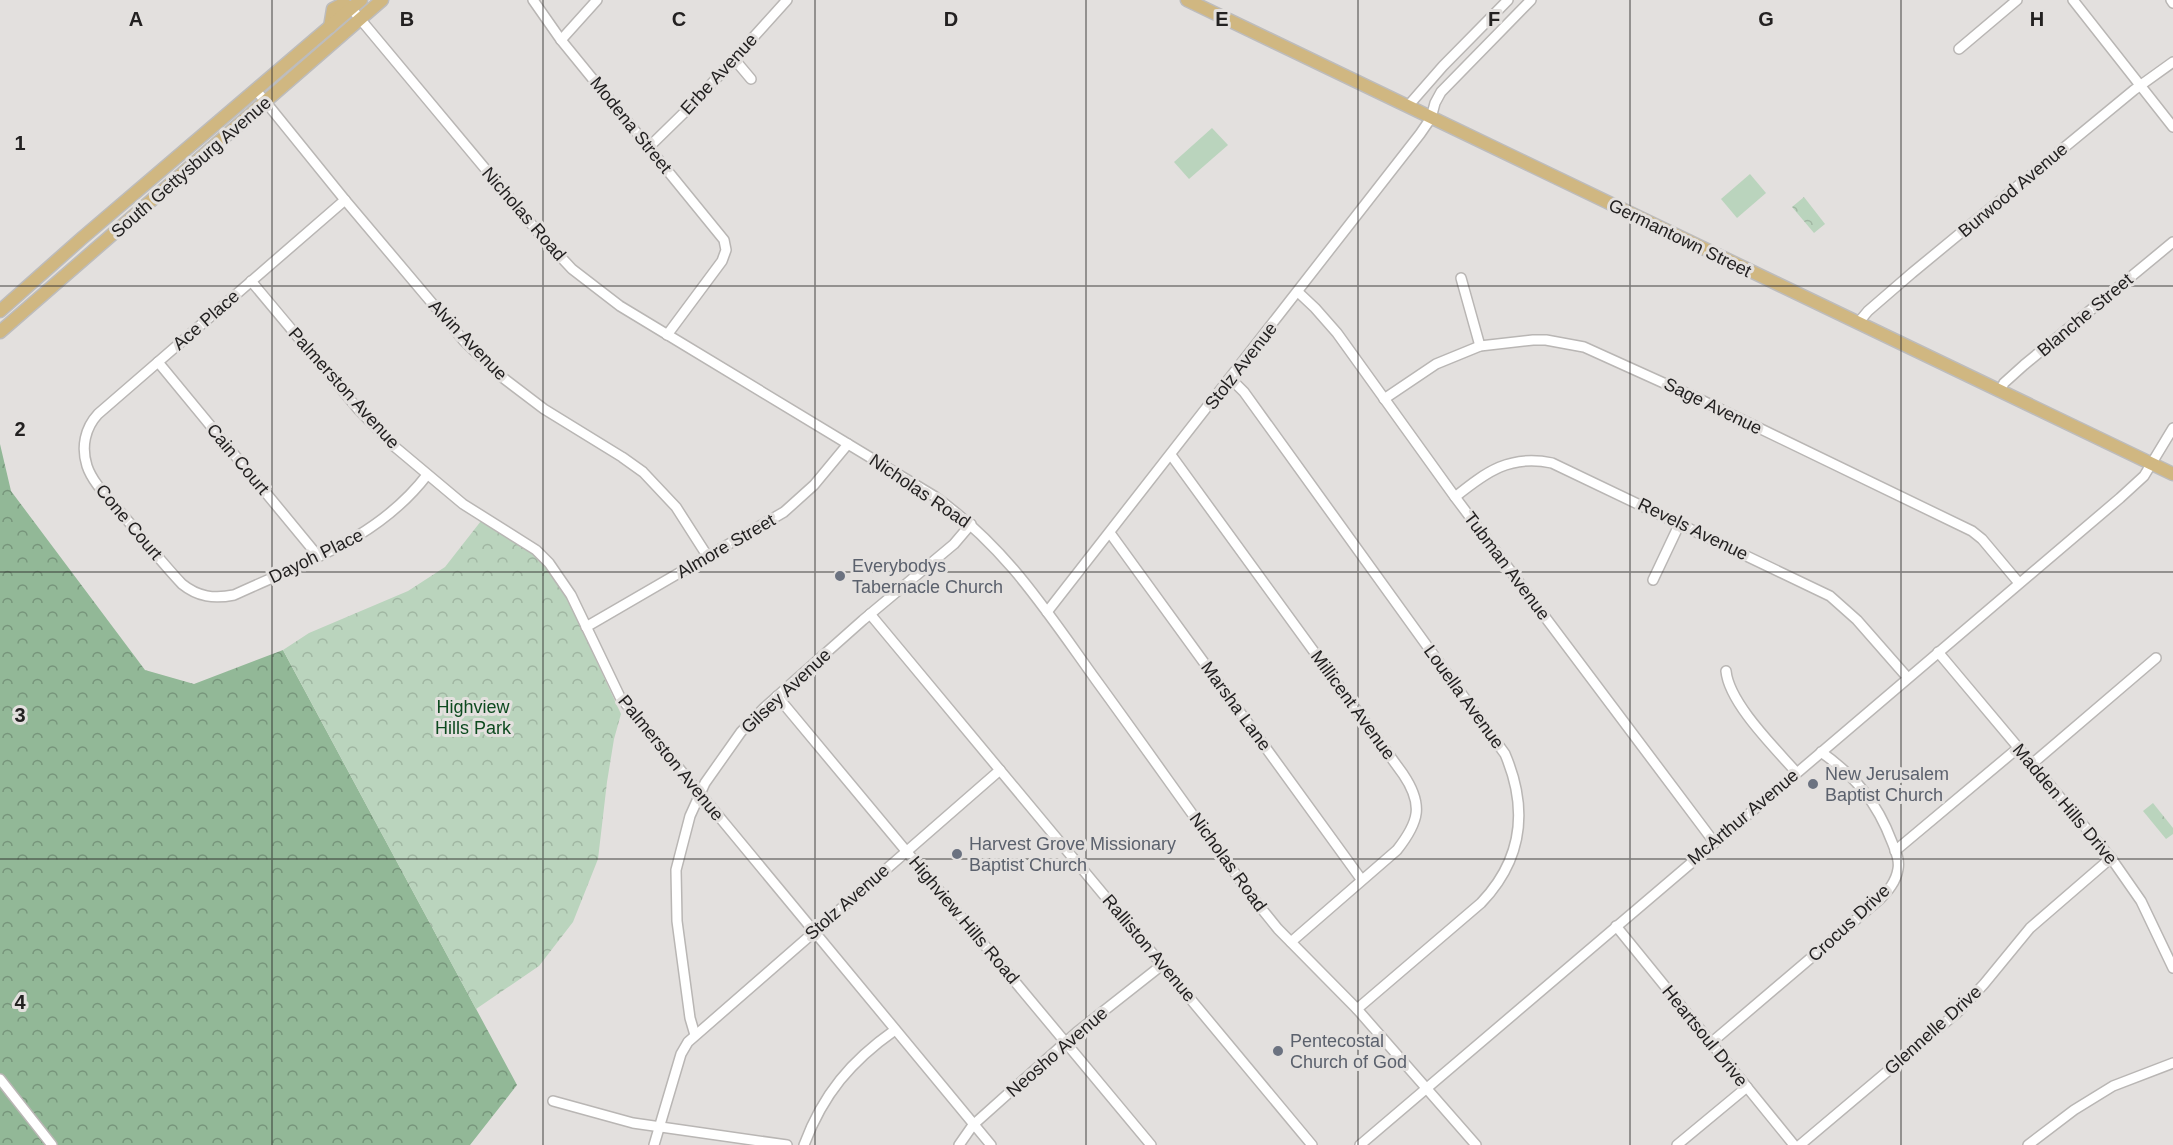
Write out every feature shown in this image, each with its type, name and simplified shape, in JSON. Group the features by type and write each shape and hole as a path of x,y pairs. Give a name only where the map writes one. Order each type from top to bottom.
{"main road":[{"name":"South Gettysburg Avenue","path":"0,332 382,0"},
{"name":"Germantown Street","path":"1187,0 2173,474"},
{"name":"South Gettysburg Avenue","path":"0,311 330,27 333,9 343,4 356,4"}],"street":[{"name":"Modena Street","path":"533,0 561,40 723,240 726,250 722,261 667,335"},
{"path":"561,40 597,0"},
{"name":"Erbe Avenue","path":"649,147 735,60 787,0"},
{"path":"1408,106 1443,66 1508,0"},
{"name":"Stolz Avenue","path":"1047,612 1431,118 1441,92 1531,0"},
{"path":"1959,49 2017,0"},
{"path":"2073,0 2173,127"},
{"name":"Nicholas Road","path":"356,4 360,19 526,219 561,257 597,290 667,335 934,496 971,524 1011,564 1250,894 1291,942 1357,1009 1476,1145"},
{"path":"735,60 751,80"},
{"name":"Burwood Avenue","path":"1858,323 1868,311 1912,273 2140,86 2173,62"},
{"name":"Alvin Avenue","path":"255,90 464,341 498,374 536,403 643,472 676,507 708,557"},
{"name":"Ace Place","path":"84,450 86,435 94,419 345,200"},
{"name":"Blanche Street","path":"2000,391 2004,383 2024,365 2173,242"},
{"path":"1461,278 1480,346"},
{"name":"Palmerston Avenue","path":"251,281 358,409 395,447 463,504 536,550 549,563 566,586 620,697 991,1145"},
{"name":"Tubman Avenue","path":"1298,292 1337,333 1455,497 1714,842"},
{"name":"Sage Avenue","path":"1384,399 1436,364 1480,346 1546,340 1584,347 1972,531 1982,539 2019,583"},
{"name":"Cain Court","path":"158,362 318,556"},
{"name":"Louella Avenue","path":"1231,378 1244,392 1320,496 1505,754 1517,792 1520,814 1515,843 1506,868 1492,890 1481,903 1357,1009"},
{"name":"McArthur Avenue","path":"1360,1145 2128,491 2144,476 2173,428"},
{"name":"Almore Street","path":"586,627 793,505 826,473 848,444"},
{"name":"Cone Court","path":"84,450 88,469 96,483 171,573 187,588"},
{"name":"Millicent Avenue","path":"1171,454 1414,792 1416,816 1409,834 1396,850 1291,942"},
{"name":"Revels Avenue","path":"1455,497 1483,475 1511,463 1544,461 1573,471 1830,596 1857,620 1907,677"},
{"name":"Dayoh Place","path":"187,588 196,594 210,597 234,595 318,556 360,536 382,521 411,495 427,475"},
{"path":"1653,580 1680,523"},
{"name":"Gilsey Avenue","path":"695,1035 690,1018 681,950 676,870 683,839 700,793 717,764 741,732 777,696 954,544 971,524"},
{"name":"Marsha Lane","path":"1110,533 1361,879"},
{"name":"Ralliston Avenue","path":"870,614 1312,1145"},
{"name":"Madden Hills Drive","path":"1938,652 2111,858 2141,901 2173,968"},
{"path":"2032,764 2156,658"},
{"path":"1726,671 1730,687 1745,711 1796,772"},
{"name":"Highview Hills Road","path":"777,696 1151,1145"},
{"path":"1821,752 1846,771 1867,794 1880,814 1895,851 2018,748"},
{"name":"Stolz Avenue","path":"695,1035 1000,770"},
{"name":"Crocus Drive","path":"1712,1042 1889,890 1898,868 1895,851"},
{"name":"Glennelle Drive","path":"1800,1145 1959,1011 2030,928 2111,858"},
{"name":"Heartsoul Drive","path":"1616,926 1794,1145"},
{"name":"Neosho Avenue","path":"959,1145 974,1125 1066,1043 1162,965"},
{"path":"804,1145 812,1124 838,1081 862,1056 895,1030"},
{"path":"654,1145 681,1054 695,1035"},
{"path":"2028,1145 2074,1110 2113,1086 2173,1063"},
{"path":"0,1079 52,1145"},
{"path":"1677,1145 1747,1087"},
{"path":"553,1101 596,1114 659,1126 787,1145"}],"green space":[{"path":"1212,128 1228,145 1189,179 1174,162"},
{"path":"1750,174 1766,193 1737,218 1721,199"},
{"path":"1804,197 1825,224 1814,233 1792,207"},
{"path":"0,444 11,491 145,670 194,684 283,650 517,1085 470,1145 0,1145"},
{"name":"Highview Hills Park","path":"481,521 527,549 551,573 566,595 621,714 614,739 607,782 598,859 573,922 539,966 476,1009 283,650 309,633 408,591 445,567"},
{"path":"2153,803 2173,828 2173,834 2166,839 2143,811"}],"place":[{"name":"Everybodys Tabernacle Church","path":"840,576"},
{"name":"New Jerusalem Baptist Church","path":"1813,784"},
{"name":"Harvest Grove Missionary Baptist Church","path":"957,854"},
{"name":"Pentecostal Church of God","path":"1278,1051"}]}
